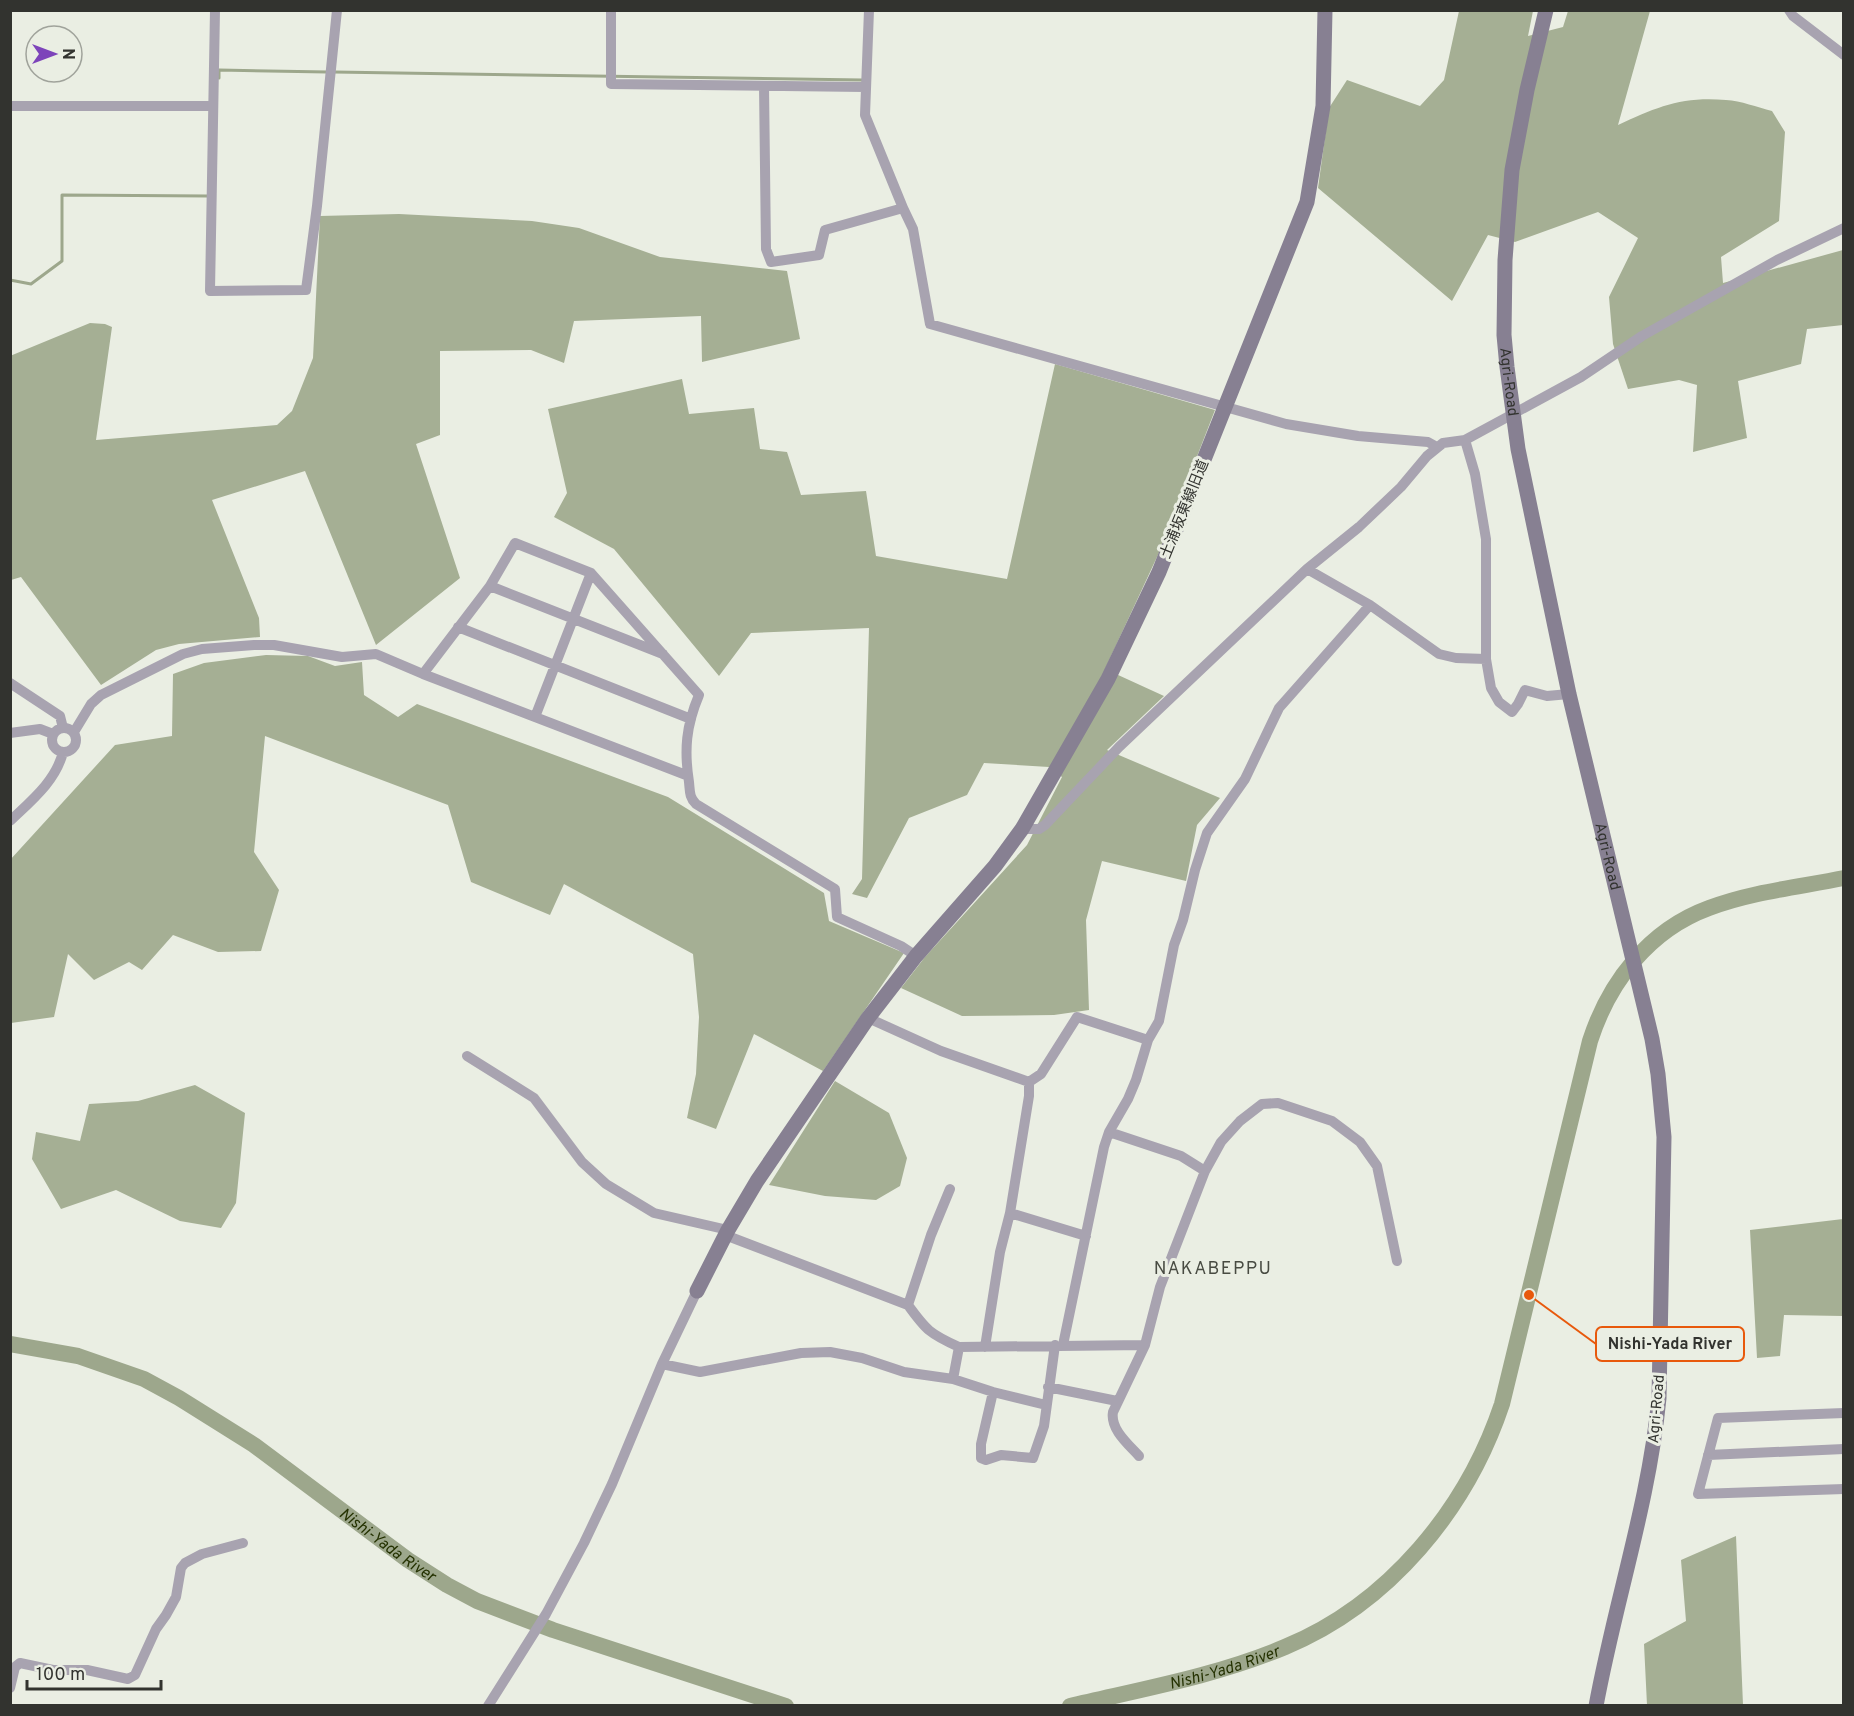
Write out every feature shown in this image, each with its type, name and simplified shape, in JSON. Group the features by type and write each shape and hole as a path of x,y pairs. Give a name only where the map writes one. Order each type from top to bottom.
{"street":[{"path":"214,10 210,291 306,290 337,10"},
{"path":"610,10 611,84 865,87"},
{"path":"868,10 865,115 913,229 930,324 1286,424 1358,436 1428,442 1437,447"},
{"name":"土浦坂東線旧道","path":"697,1291 726,1233 757,1181 868,1018 916,956 983,881 1022,829 1108,679 1159,572 1306,202 1323,106 1325,10"},
{"name":"Agri-Road","path":"1546,10 1520,123 1512,170 1505,260 1504,335 1522,471 1569,694 1638,975 1659,1074 1664,1137 1659,1398 1655,1435 1644,1500 1596,1706"},
{"path":"1789,10 1793,16 1844,55"},
{"path":"764,86 766,249 771,262 819,255 825,230 903,208"},
{"path":"10,106 213,106"},
{"path":"1022,829 1039,829 1046,825 1119,747 1306,569 1367,519 1401,487 1426,456 1437,447 1443,443 1465,440 1581,377 1642,336 1777,260 1844,228"},
{"path":"1465,440 1475,474 1486,539 1486,659 1491,688 1499,702 1512,712 1524,690 1547,696 1569,694"},
{"path":"423,674 490,586 515,543 591,573 699,695 686,733 686,775 692,799 696,804 835,889 837,917 901,946 916,956"},
{"path":"1306,569 1370,605 1439,654 1456,658 1486,659"},
{"path":"535,717 591,573"},
{"path":"490,586 666,656"},
{"path":"993,1392 981,1444 981,1458 986,1460 1001,1455 1033,1458 1044,1426 1048,1387 1086,1236 1109,1132 1136,1080 1148,1040 1159,1021 1174,945 1207,833 1245,779 1279,708 1370,605"},
{"path":"458,627 691,719"},
{"path":"10,683 60,716 63,731 76,744 71,750 63,752 53,746 63,731 101,695 183,654 202,650 273,645 342,657 376,654 686,775"},
{"path":"10,733 40,729 63,731"},
{"path":"10,821 53,778 61,763 63,752"},
{"path":"1029,1082 1041,1074 1077,1017 1148,1040"},
{"path":"868,1018 941,1051 1029,1082"},
{"path":"467,1056 534,1098 582,1162 606,1184 654,1213 726,1233 908,1305 925,1328 937,1337 959,1347 1145,1345"},
{"path":"985,1347 998,1262 1010,1213 1029,1096 1029,1082"},
{"path":"1139,1456 1116,1430 1112,1417 1145,1345 1160,1287 1205,1171 1221,1142 1240,1121 1262,1104 1278,1103 1332,1121 1360,1142 1377,1166 1397,1262"},
{"path":"1109,1132 1181,1156 1205,1171"},
{"path":"908,1305 931,1234 950,1188"},
{"path":"1010,1213 1086,1236"},
{"path":"488,1706 546,1614 612,1484 662,1364 697,1291"},
{"path":"953,1379 959,1347"},
{"path":"662,1364 700,1372 801,1353 830,1352 862,1358 904,1372 953,1379 1046,1405"},
{"path":"1048,1387 1118,1401"},
{"path":"1844,1413 1718,1418 1698,1494 1844,1489"},
{"path":"1708,1455 1844,1449"},
{"path":"10,1688 15,1667 20,1663 53,1670 87,1670 128,1679 135,1675 156,1629 176,1597 181,1569 185,1563 202,1554 243,1543"}],"green space":[{"path":"1459,11 1533,11 1528,36 1563,27 1568,11 1650,11 1618,125 1658,108 1683,101 1711,99 1732,101 1772,111 1785,132 1779,221 1721,257 1723,283 1843,250 1843,325 1807,329 1801,364 1738,381 1747,438 1693,452 1697,385 1679,380 1628,389 1613,344 1609,297 1638,238 1598,212 1515,242 1488,235 1452,301 1318,188 1329,108 1347,80 1420,106 1444,80"},
{"path":"399,214 532,221 579,228 660,257 787,271 800,339 702,362 701,316 574,321 564,363 531,350 440,351 440,435 416,444 460,578 376,645 305,471 212,500 259,618 260,637 179,644 156,650 101,685 21,577 11,580 10,356 90,323 112,327 96,440 277,425 292,411 313,358 320,216"},
{"path":"1055,364 1215,410 1163,544 1105,669 1164,696 1107,750 1220,798 1197,825 1186,881 1102,861 1086,920 1089,1010 1054,1015 962,1016 901,988 925,957 1027,845 1062,777 1049,767 984,763 967,795 909,818 867,898 852,894 862,879 869,628 751,633 719,676 614,549 554,517 567,493 548,409 682,379 689,414 754,408 760,449 787,452 801,495 866,491 876,556 1007,579"},
{"path":"266,655 308,656 335,666 362,662 364,695 398,717 417,704 668,797 824,893 829,921 904,953 823,1071 754,1034 716,1129 687,1118 696,1074 699,1017 693,954 564,884 550,915 471,882 448,805 265,736 254,852 279,890 261,951 218,952 173,935 142,970 129,962 94,980 68,954 54,1017 11,1023 10,860 115,745 172,736 173,674 204,663"},
{"path":"835,1081 889,1113 907,1158 900,1186 876,1200 825,1196 769,1185"},
{"path":"195,1085 245,1113 236,1203 221,1228 180,1221 116,1190 61,1209 32,1159 36,1132 80,1141 89,1104 138,1101"},
{"path":"1843,1219 1843,1316 1784,1315 1780,1356 1757,1358 1750,1230"},
{"path":"1736,1536 1743,1705 1647,1705 1644,1644 1686,1621 1681,1560"}],"waterway":[{"path":"219,78 219,70 327,72"},
{"path":"334,72 862,80"},
{"path":"10,280 31,284 62,261 62,195 208,196"},
{"name":"Nishi-Yada River","path":"1070,1706 1206,1674 1285,1647 1323,1629 1358,1606 1390,1579 1419,1549 1445,1516 1468,1480 1487,1443 1502,1404 1590,1041 1608,998 1620,979 1650,944 1687,918 1709,908 1775,890 1844,878"},
{"name":"Nishi-Yada River","path":"10,1344 78,1356 144,1379 179,1398 254,1445 408,1560 477,1601 553,1630 786,1706"}],"place":[{"name":"Nishi-Yada River","path":"1529,1295"}],"district":[{"name":"NAKABEPPU","path":"1213,1268"}]}
